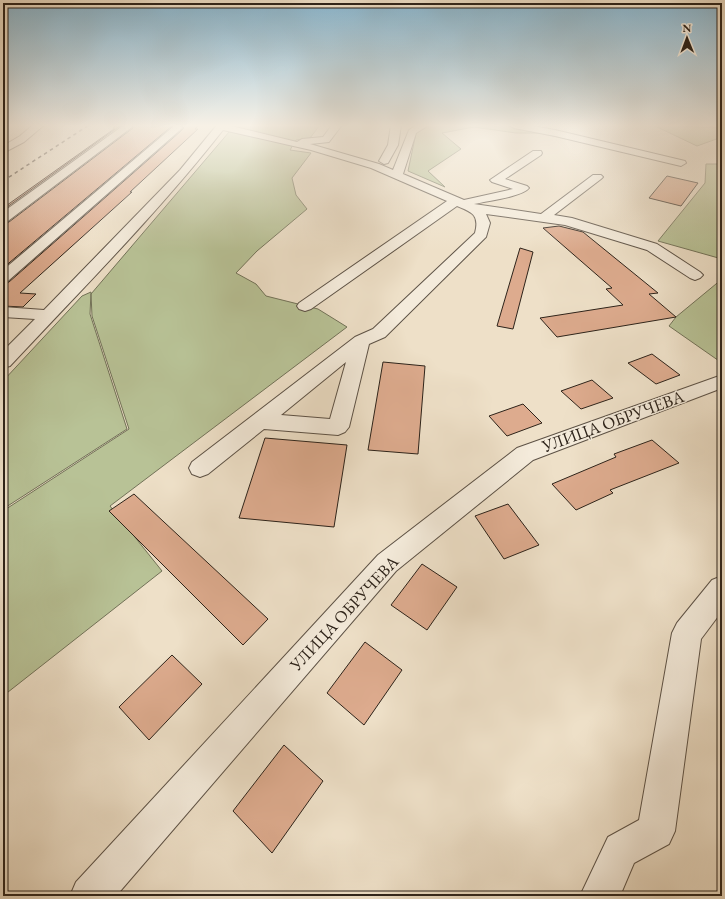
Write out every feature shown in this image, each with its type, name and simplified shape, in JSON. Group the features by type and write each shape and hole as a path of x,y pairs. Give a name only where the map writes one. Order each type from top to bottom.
{"street":[{"path":"3,218 73,167"},
{"path":"3,278 132,167"},
{"path":"6,355 104,258 187,167"},
{"path":"200,468 361,341 379,333 481,234 484,223 483,216 464,204 377,167"},
{"path":"397,175 400,167"},
{"path":"305,306 464,204 519,191 523,188 496,180 516,167"},
{"path":"543,218 597,177"},
{"path":"464,204 567,221 652,247 694,275"},
{"path":"3,312 48,315"},
{"path":"260,421 338,427 361,341"},
{"name":"УЛИЦА ОБРУЧЕВА","path":"90,896 387,563 525,454 722,381"},
{"path":"600,896 621,850 656,831 687,633 722,589"}],"green space":[{"path":"199,167 300,167 292,178 296,195 307,209 257,251 236,273 256,284 266,296 318,309 347,327 110,506 162,571 3,696 3,511 129,429 92,316 91,294"},
{"path":"409,167 434,167 428,171 445,187 408,171"},
{"path":"706,167 722,167 722,259 658,241 705,183"},
{"path":"722,279 722,363 669,326 676,317"},
{"path":"91,292 90,314 127,429 3,509 3,381 82,296"}],"building":[{"path":"61,167 63,167 3,210 3,208"},
{"path":"82,167 123,167 3,268 3,223 9,222"},
{"path":"140,167 157,167 130,192 132,192 20,293 36,294 23,307 3,306 3,284 9,282"},
{"path":"667,176 698,183 681,206 649,198"},
{"path":"559,226 583,232 658,293 649,294 676,317 557,337 540,318 623,305 606,289 612,288 543,228"},
{"path":"520,248 533,252 513,329 497,326"},
{"path":"652,354 680,375 656,384 628,363"},
{"path":"383,362 425,366 418,454 368,450"},
{"path":"592,380 613,398 581,409 561,391"},
{"path":"523,404 542,423 507,436 489,416"},
{"path":"265,438 347,445 334,527 239,518"},
{"path":"652,440 679,463 610,490 613,493 576,510 552,484 616,457 614,454"},
{"path":"134,494 268,619 243,645 109,511"},
{"path":"508,504 539,545 504,559 475,516"},
{"path":"422,564 457,587 427,630 391,605"},
{"path":"365,642 402,670 364,725 327,693"},
{"path":"172,655 202,684 149,740 119,707"},
{"path":"284,745 323,781 272,853 233,811"}],"railway":[{"path":"3,181 25,167"}]}
